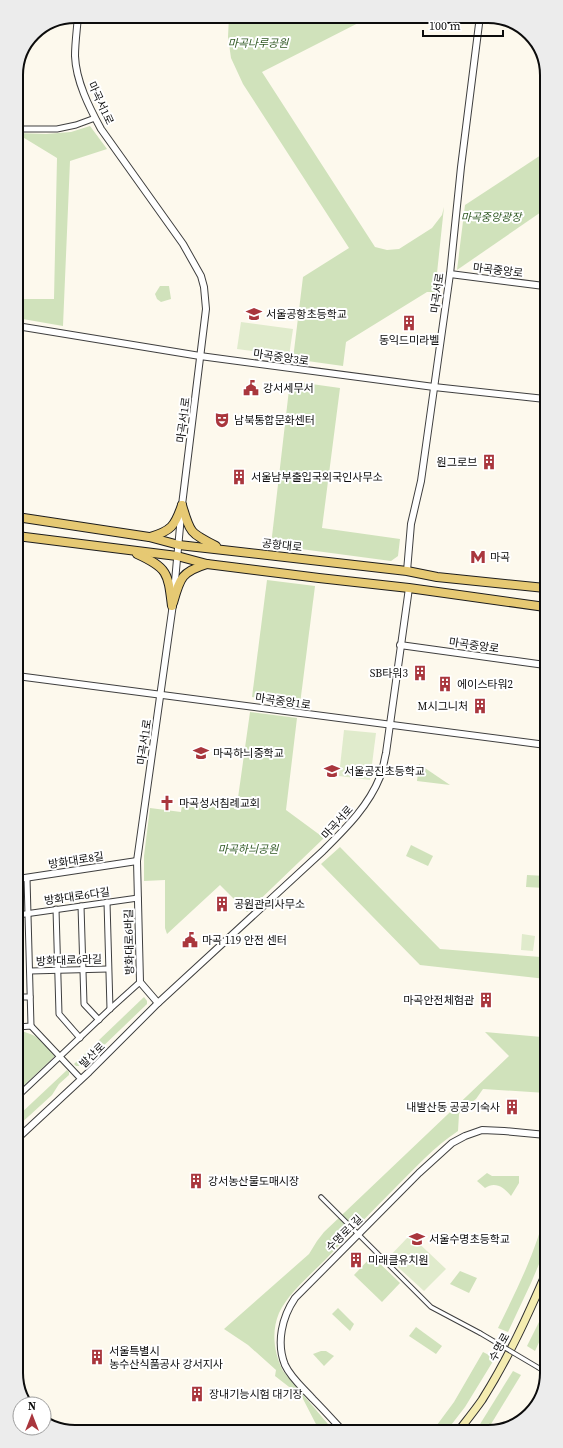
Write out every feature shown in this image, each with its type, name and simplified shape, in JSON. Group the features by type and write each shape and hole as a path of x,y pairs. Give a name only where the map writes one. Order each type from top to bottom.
{"main road":[{"path":"149,537 162,533 173,526 178,518 182,505"},
{"path":"182,505 192,533 222,550"},
{"name":"공항대로","path":"23,518 149,537 179,545 407,570 438,577 540,587"},
{"path":"23,537 177,556 207,564 409,588 540,606"},
{"path":"128,550 150,560 163,569 169,581 172,606"},
{"path":"172,606 179,581 183,576 195,568 207,564"},
{"name":"수명로","path":"463,1425 481,1401 514,1342 540,1287"}],"street":[{"name":"마곡서1로","path":"77,23 75,57 80,81 95,118 101,129 179,239 201,276 204,287 206,309 161,695 137,861"},
{"name":"마곡서로","path":"407,570 411,524 421,481 450,274 461,167 479,23"},
{"path":"23,129 57,129 76,125 95,118"},
{"name":"마곡중앙로","path":"450,274 540,285"},
{"name":"마곡중앙3로","path":"23,327 200,356 434,387 540,398"},
{"name":"마곡서로","path":"158,1003 323,851 356,816 371,796 380,777 386,753 409,588"},
{"name":"마곡중앙로","path":"400,645 540,664"},
{"name":"마곡중앙1로","path":"23,677 540,744"},
{"name":"방화대로8길","path":"23,878 137,861"},
{"name":"방화대로6바길","path":"23,1091 140,982 137,861"},
{"name":"방화대로6라길","path":"27,878 31,1026"},
{"name":"방화대로6다길","path":"23,914 138,898"},
{"name":"방화대로6바길","path":"107,902 110,1009"},
{"path":"81,906 84,1004 99,1020"},
{"path":"56,909 59,1014 80,1038"},
{"name":"방화대로6라길","path":"30,971 108,969"},
{"path":"140,982 158,1003"},
{"path":"23,997 30,997"},
{"name":"발산로","path":"23,1133 81,1079 158,1003"},
{"path":"23,1027 31,1026 81,1079"},
{"name":"수명로1길","path":"337,1425 289,1372 285,1364 281,1338 287,1310 295,1298 357,1234 452,1143 465,1136 482,1130 540,1134"},
{"path":"320,1197 431,1307 480,1333 540,1369"}],"green space":[{"name":"마곡나루공원","path":"229,23 358,23 262,72 375,247 387,250 399,249 432,228 442,215 444,207 435,292 427,292 346,342 343,366 293,359 303,277 349,248 243,84 231,58 228,37"},
{"path":"90,126 107,149 70,161 63,326 23,319 23,299 54,299 57,158 23,137 23,133 46,134 71,132"},
{"name":"마곡중앙광장","path":"540,156 540,213 457,270 465,205"},
{"path":"160,286 169,286 171,299 161,302 157,299 155,294"},
{"path":"241,322 293,329 289,356 237,349"},
{"path":"290,381 340,388 322,528 400,539 398,556 391,561 271,545"},
{"path":"267,580 315,586 300,704 252,697"},
{"name":"마곡하늬공원","path":"250,712 297,718 286,810 324,838 247,912 220,885 167,934 165,928 165,880 144,881 144,856 150,808 181,812 183,798 237,805"},
{"path":"344,730 376,733 370,780 339,776"},
{"path":"419,764 450,785 417,781"},
{"path":"411,845 433,856 428,866 406,856"},
{"path":"340,847 440,949 540,957 540,978 420,965 321,864"},
{"path":"527,875 540,876 540,888 526,887"},
{"path":"522,934 535,936 533,951 521,950"},
{"path":"144,997 147,1004 96,1053 79,1066 74,1064"},
{"path":"23,1032 40,1039 55,1056 23,1086"},
{"path":"485,1032 540,1037 540,1093 483,1089 476,1099 462,1109 459,1114 458,1131 425,1158 377,1206 300,1285 279,1313 274,1335 277,1357 283,1371 329,1425 316,1425 302,1397 275,1376 276,1370 248,1345 224,1329 309,1254 324,1232 509,1056"},
{"path":"67,1070 69,1072 69,1075 59,1084 52,1095 23,1121 23,1111"},
{"path":"487,1173 492,1176 519,1176 519,1183 511,1196 505,1190 496,1185 485,1188 477,1181"},
{"path":"540,1230 540,1262 508,1332 498,1328 520,1282"},
{"path":"410,1235 446,1269 424,1291 388,1258"},
{"path":"372,1256 400,1283 382,1302 354,1275"},
{"path":"460,1271 477,1278 469,1293 450,1284"},
{"path":"338,1308 354,1324 350,1331 332,1314"},
{"path":"540,1320 540,1340 535,1351 527,1346"},
{"path":"416,1327 442,1346 436,1354 409,1336"},
{"path":"326,1351 334,1356 324,1366 313,1354"},
{"path":"483,1352 495,1358 465,1407 451,1425 437,1425 454,1402"},
{"path":"513,1371 521,1375 491,1425 479,1425"}],"place":[{"name":"서울공항초등학교","path":"254,314"},
{"name":"동익드미라벨","path":"409,323"},
{"name":"강서세무서","path":"251,388"},
{"name":"남북통합문화센터","path":"222,420"},
{"name":"원그로브","path":"489,462"},
{"name":"서울남부출입국외국인사무소","path":"239,477"},
{"name":"마곡","path":"478,557"},
{"name":"SB타워3","path":"420,673"},
{"name":"에이스타워2","path":"445,684"},
{"name":"M시그니처","path":"480,706"},
{"name":"마곡하늬중학교","path":"201,753"},
{"name":"서울공진초등학교","path":"332,771"},
{"name":"마곡성서침례교회","path":"167,803"},
{"name":"공원관리사무소","path":"222,904"},
{"name":"마곡 119 안전 센터","path":"190,940"},
{"name":"마곡안전체험관","path":"486,1000"},
{"name":"내발산동 공공기숙사","path":"512,1107"},
{"name":"강서농산물도매시장","path":"196,1181"},
{"name":"서울수명초등학교","path":"417,1239"},
{"name":"미래클유치원","path":"356,1260"},
{"name":"서울특별시 농수산식품공사 강서지사","path":"97,1357"},
{"name":"장내기능시험 대기장","path":"197,1394"}]}
